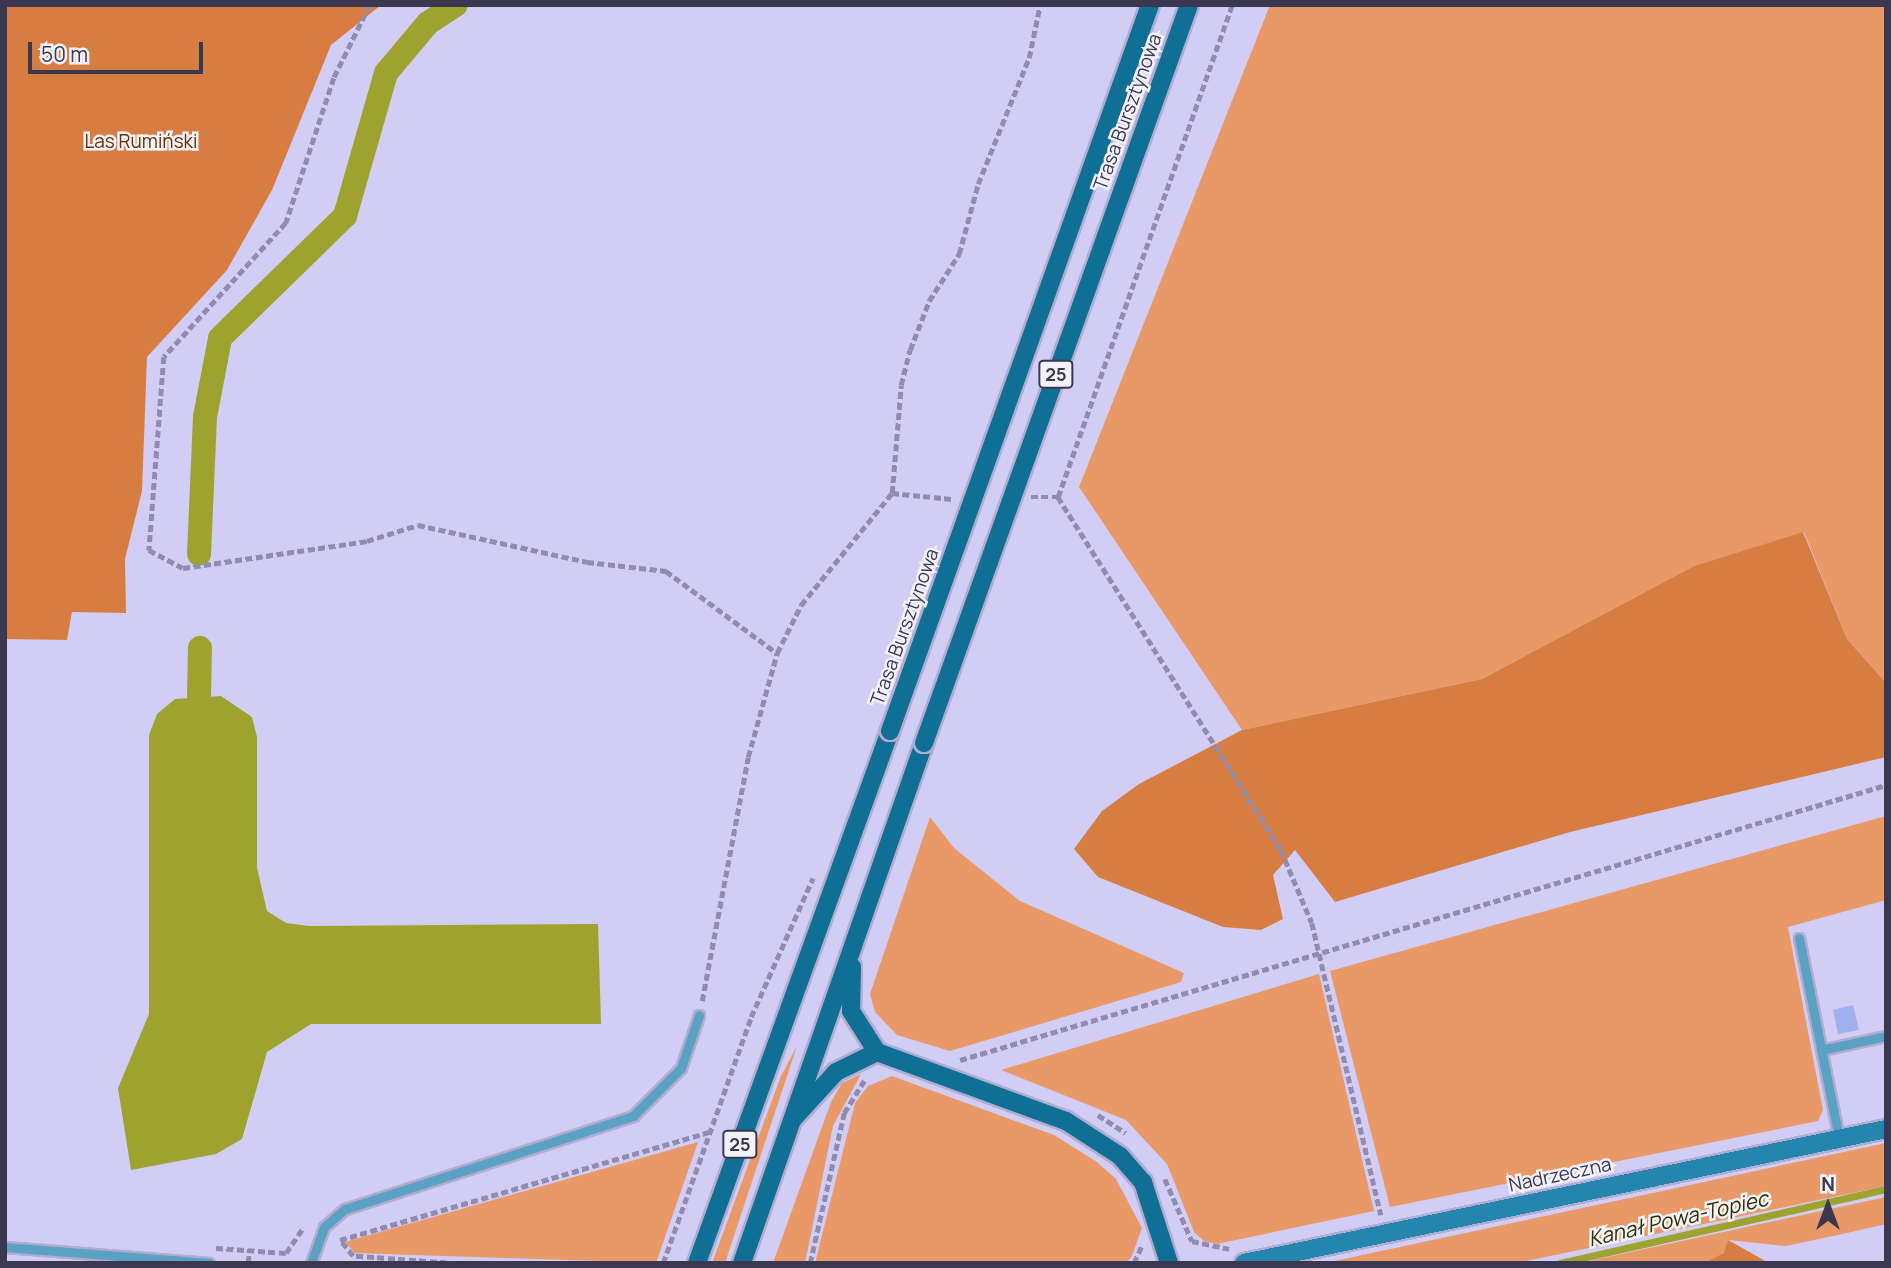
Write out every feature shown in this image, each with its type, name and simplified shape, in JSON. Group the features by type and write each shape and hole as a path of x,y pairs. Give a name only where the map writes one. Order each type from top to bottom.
{"main road":[{"name":"Trasa Bursztynowa","path":"697,1263 1150,5"},
{"name":"Trasa Bursztynowa","path":"742,1263 924,743 1189,5"},
{"path":"852,949 851,1011 882,1054 1066,1121 1120,1156 1148,1193 1169,1263"},
{"path":"792,1120 836,1072 882,1054"}],"street":[{"name":"Nadrzeczna","path":"1243,1255 1385,1234 1886,1129"}],"lane":[{"path":"1799,938 1839,1139"},
{"path":"311,1263 324,1227 345,1209 632,1116 681,1068 699,1015"},
{"path":"1821,1050 1886,1036"},
{"path":"5,1247 209,1263"}],"path":[{"path":"370,5 334,78 286,223 164,357 149,550 183,568 342,546 418,525 587,562 666,571 777,653"},
{"path":"699,1015 748,757 777,653 801,605 892,494 901,385 910,350 929,301 959,254 978,184 1030,58 1041,5"},
{"path":"1058,497 1232,5"},
{"path":"892,494 961,499"},
{"path":"1016,498 1058,497"},
{"path":"1058,497 1281,850 1320,953 1385,1234"},
{"path":"956,1061 1886,785"},
{"path":"663,1263 751,1017 816,872"},
{"path":"810,1263 844,1113 882,1054"},
{"path":"944,1057 968,1066"},
{"path":"1087,1110 1130,1136"},
{"path":"447,1263 353,1256 340,1240 710,1132"},
{"path":"1160,1170 1192,1241 1210,1250 1243,1255"},
{"path":"1368,1218 1394,1212"},
{"path":"1134,1263 1142,1245"},
{"path":"248,1263 249,1251"}],"shaded area":[{"path":"1270,5 1886,5 1886,683 1847,639 1804,532 1694,566 1482,679 1242,730 1079,487"},
{"path":"221,696 252,717 257,737 257,868 267,911 286,923 309,926 598,924 601,1024 311,1024 267,1052 242,1139 216,1154 131,1170 118,1088 149,1014 149,735 157,714 175,699"},
{"path":"1886,816 1886,900 1788,927 1823,1110 1818,1121 1390,1207 1330,971"},
{"path":"930,817 954,848 1020,901 1184,973 1181,982 950,1051 897,1035 875,1012 870,994"},
{"path":"1319,974 1374,1211 1217,1244 1204,1241 1194,1232 1167,1164 1126,1120 1001,1070"},
{"path":"797,1046 725,1263 712,1263 781,1076"},
{"path":"861,1074 833,1126 805,1263 773,1263 831,1102 842,1083"},
{"path":"892,1076 1054,1135 1097,1162 1116,1179 1142,1228 1132,1256 1126,1263 815,1263 855,1103 868,1086"},
{"path":"698,1142 656,1263 355,1253 345,1242"},
{"path":"1886,1143 1886,1186 1517,1263 1325,1263"},
{"path":"1886,1197 1886,1224 1847,1233 1786,1246 1728,1240 1725,1253 1704,1263 1580,1263"}],"green space":[{"name":"Las Rumiński","path":"5,5 381,5 331,45 272,190 227,270 147,357 142,491 125,559 126,613 72,612 67,640 5,639"},
{"path":"1803,532 1847,639 1886,683 1886,757 1570,832 1335,902 1295,850 1273,875 1283,919 1261,930 1223,927 1098,877 1074,849 1102,811 1139,784 1242,730 1482,679 1694,566"},
{"path":"1728,1240 1769,1263 1704,1263 1724,1253"}],"building":[{"path":"1853,1005 1859,1030 1838,1034 1833,1010"}],"waterway":[{"path":"199,554 205,417 220,338 345,216 386,73 428,23 456,5"},
{"path":"199,696 200,648"},
{"name":"Kanał Powa-Topiec","path":"1560,1263 1886,1189"}]}
